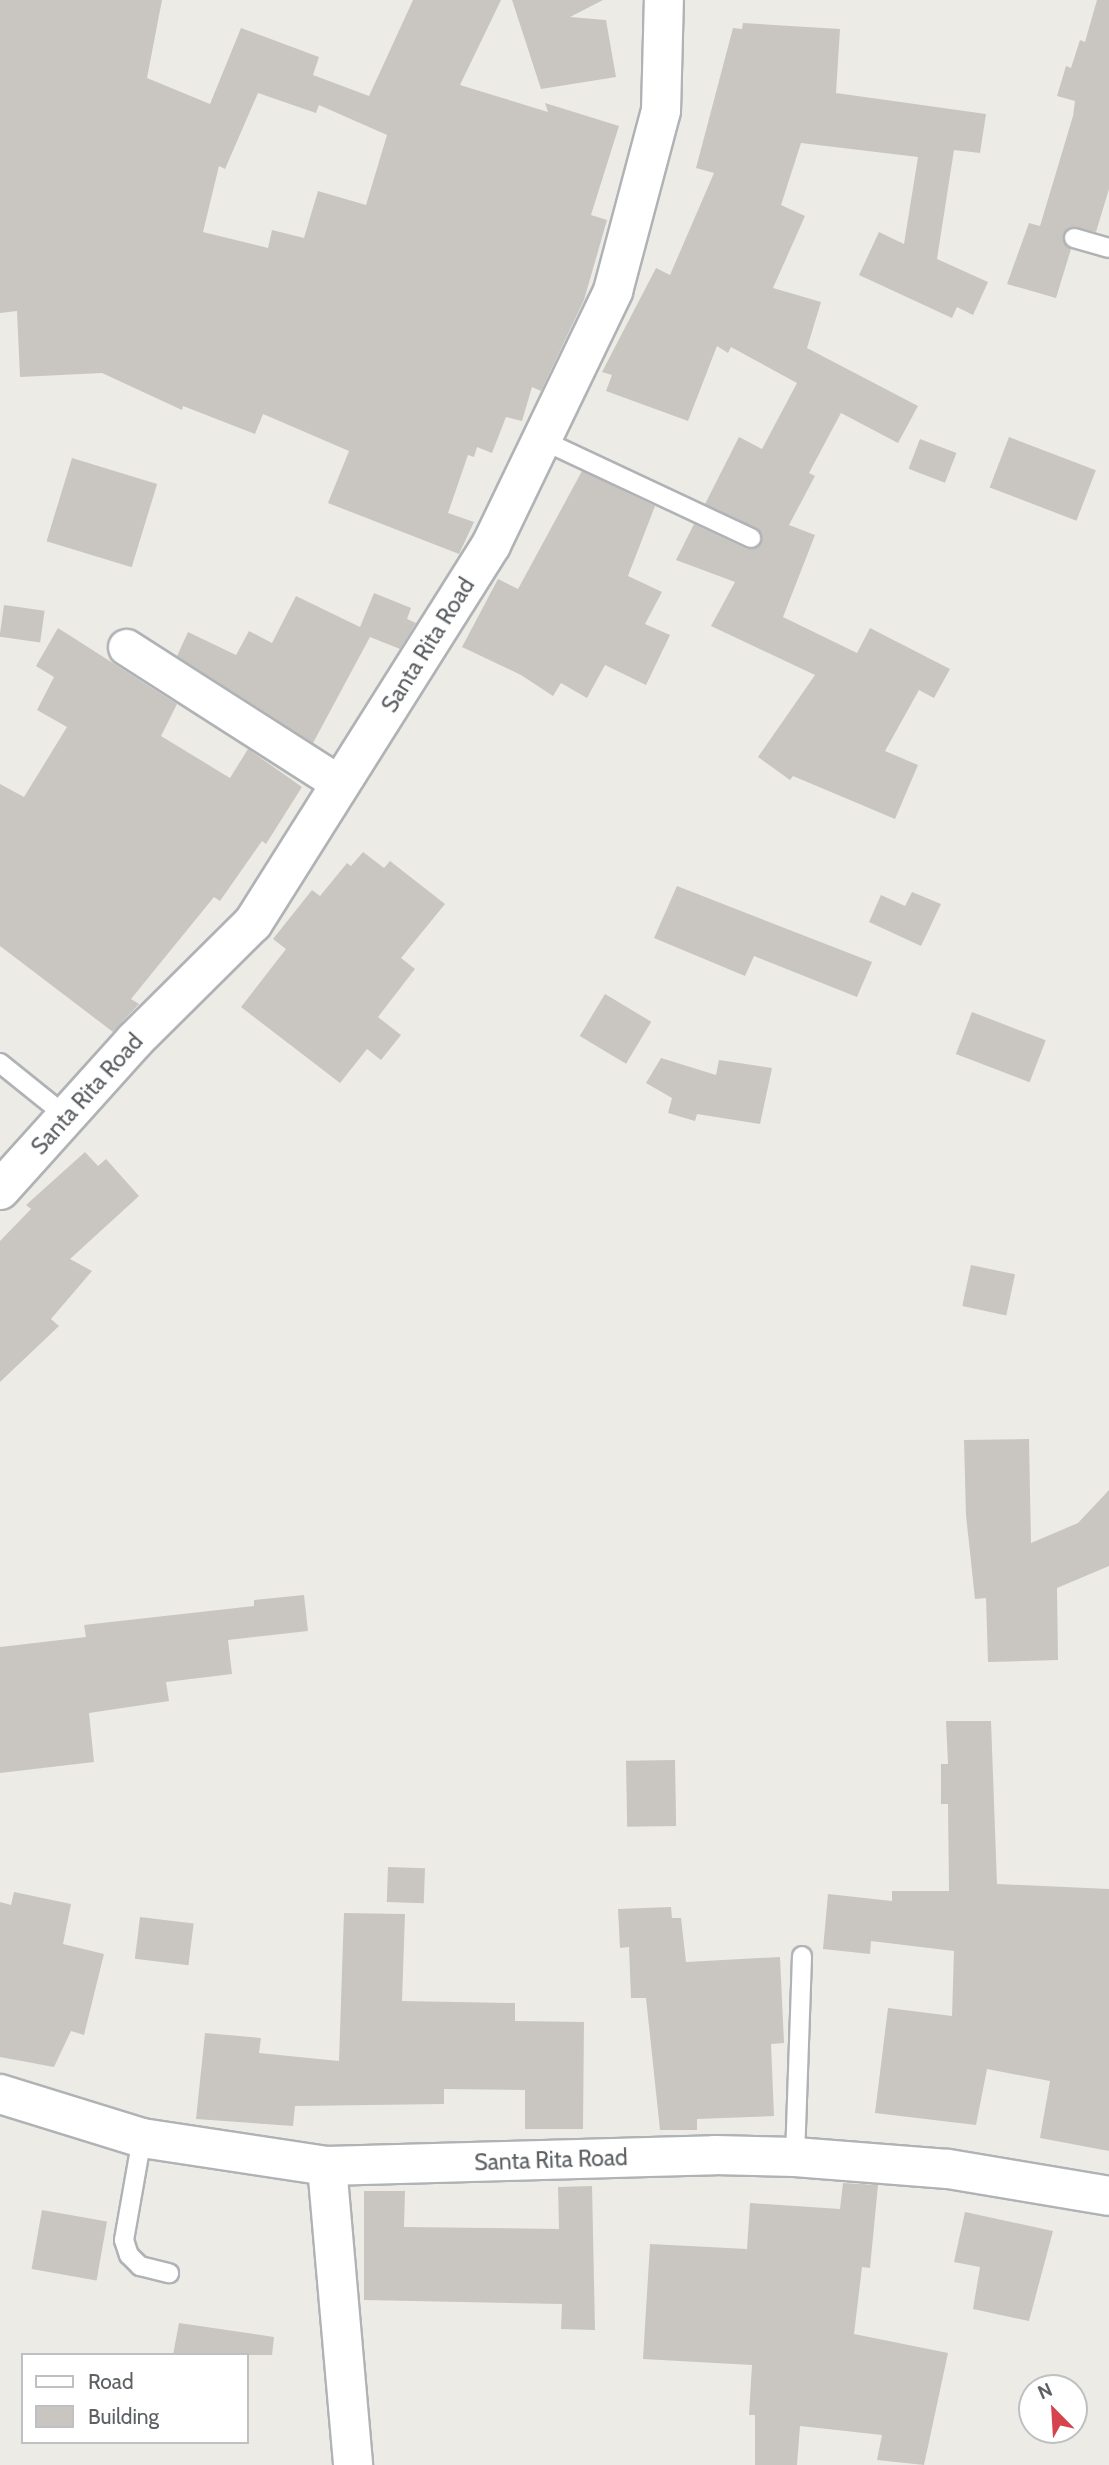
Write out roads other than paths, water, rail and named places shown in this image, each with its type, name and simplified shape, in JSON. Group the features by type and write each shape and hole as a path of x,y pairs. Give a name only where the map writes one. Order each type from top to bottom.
{"street":[{"name":"Santa Rita Road","path":"0,1191 135,1040 253,923 491,545 613,291 661,111 664,0"},
{"path":"126,647 340,784"},
{"name":"Santa Rita Road","path":"0,2094 142,2138 327,2166 715,2155 795,2157 948,2169 1109,2196"},
{"path":"327,2166 353,2465"}],"lane":[{"path":"1074,237 1109,248"},
{"path":"542,440 751,538"},
{"path":"0,1063 66,1116"},
{"path":"795,2157 802,1956"},
{"path":"142,2138 124,2240 129,2255 140,2266 169,2273"}]}
